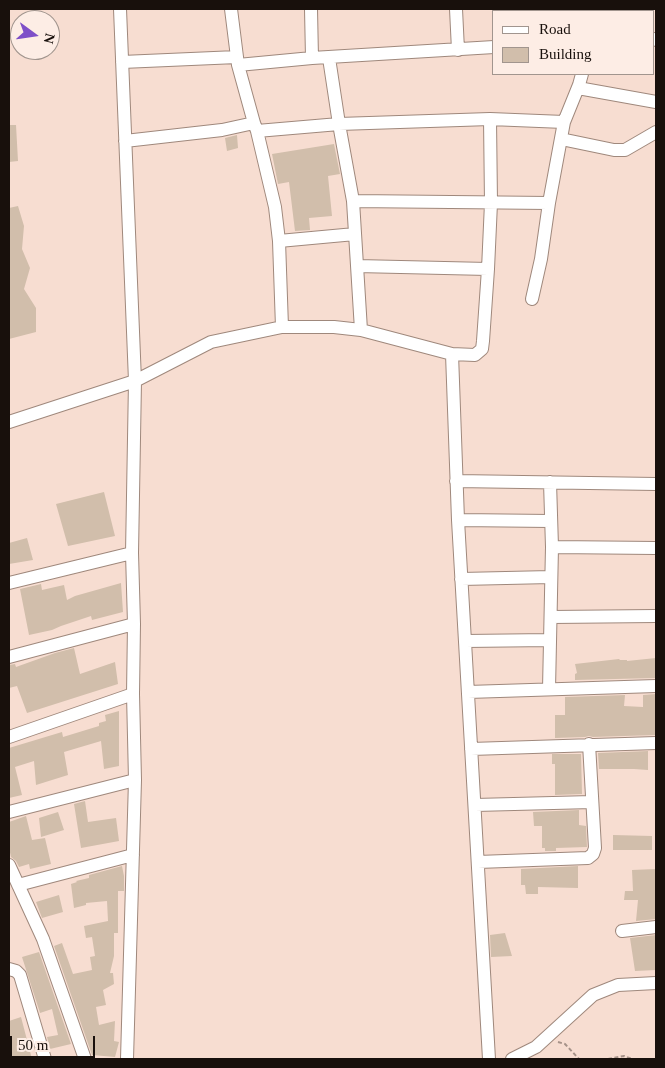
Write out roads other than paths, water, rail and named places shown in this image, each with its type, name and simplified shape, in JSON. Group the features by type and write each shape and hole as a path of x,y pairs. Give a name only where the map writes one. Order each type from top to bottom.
{"street":[{"path":"120,9 135,381 132,553 136,780 127,1059"},
{"path":"231,9 237,61 275,207 279,241 282,327"},
{"path":"311,9 312,58"},
{"path":"456,9 458,50"},
{"path":"122,62 329,58 492,47"},
{"path":"329,58 353,201 361,330"},
{"path":"532,299 541,259 564,122 582,75"},
{"path":"578,88 656,102"},
{"path":"125,141 255,127 490,119 564,122"},
{"path":"9,422 135,381 211,342 282,327 334,327 361,330 452,354 475,355 482,349 488,269 491,203 490,119"},
{"path":"561,138 614,150 625,150 656,132"},
{"path":"353,201 549,203"},
{"path":"279,241 355,234"},
{"path":"357,266 488,269"},
{"path":"452,354 461,579 489,1059"},
{"path":"456,481 656,484"},
{"path":"549,690 552,547 550,482"},
{"path":"458,520 551,521"},
{"path":"552,547 656,548"},
{"path":"9,583 132,553"},
{"path":"461,579 551,577"},
{"path":"551,617 656,616"},
{"path":"9,657 134,624"},
{"path":"465,641 550,640"},
{"path":"468,692 656,686"},
{"path":"9,738 133,694"},
{"path":"471,748 656,743"},
{"path":"478,862 588,858 593,854 595,848 589,744"},
{"path":"9,812 136,780"},
{"path":"475,804 592,802"},
{"path":"18,885 133,855"},
{"path":"9,865 43,939 85,1059"},
{"path":"622,931 656,927"},
{"path":"9,969 16,970 20,975 45,1059"},
{"path":"512,1059 536,1047 593,995 618,985 656,983"}]}
